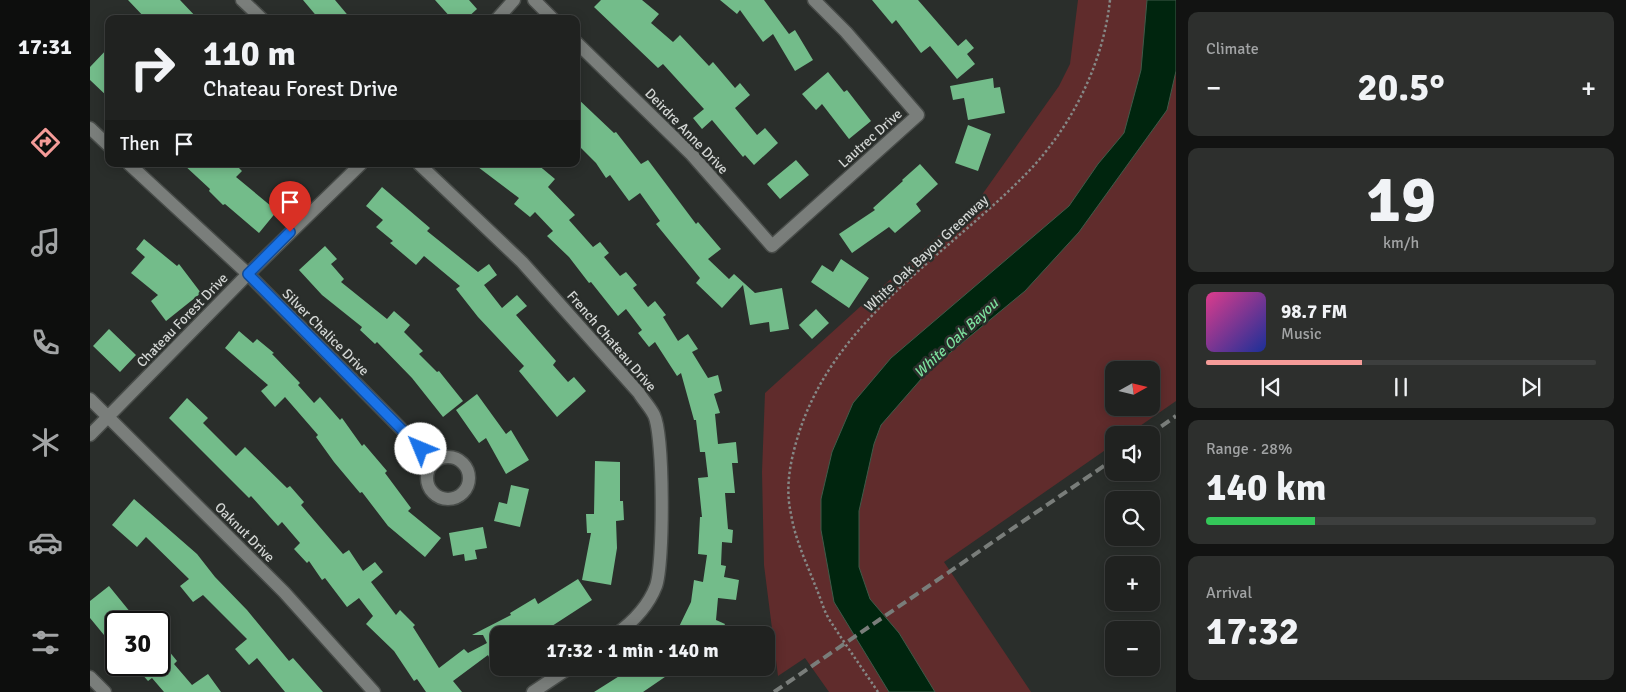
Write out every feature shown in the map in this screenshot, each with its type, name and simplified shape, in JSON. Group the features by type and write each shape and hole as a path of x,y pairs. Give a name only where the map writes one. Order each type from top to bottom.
{"street":[{"path":"242,0 258,15"},
{"path":"501,15 514,0"},
{"path":"534,0 549,15"},
{"name":"Lautrec Drive","path":"772,246 918,115 846,32 814,0"},
{"name":"Deirdre Anne Drive","path":"580,46 692,155 772,246"},
{"path":"90,128 105,142"},
{"name":"Silver Chalice Drive","path":"131,167 248,274 434,462"},
{"name":"Chateau Forest Drive","path":"90,435 248,274 358,167"},
{"name":"French Chateau Drive","path":"422,167 522,262 639,392 654,415 661,457 660,572 647,604 628,626"},
{"name":"Oaknut Drive","path":"90,398 284,592 374,692"},
{"path":"533,692 557,676"},
{"path":"90,677 105,692"}],"path":[{"name":"White Oak Bayou Greenway","path":"878,692 828,617 796,534 790,513 788,484 791,463 802,423 811,399 826,374 883,303 1025,176 1056,137 1086,86 1099,53 1110,0"}],"shaded area":[{"path":"1078,0 1176,0 1176,401 1160,412 1160,361 1105,361 1105,416 1154,416 1140,426 1105,426 1105,450 944,562 1031,692 829,692 805,658 778,676 775,652 775,626 772,626 764,565 762,472 765,393 979,199 1059,86 1070,64"}],"water":[{"name":"White Oak Bayou","path":"1147,0 1176,0 1176,71 1167,110 1079,232 1025,291 929,370 881,425 874,444 859,511 859,567 870,599 899,633 935,692 889,692 834,602 821,530 821,499 832,452 853,403 891,358 1069,206 1098,164 1124,133 1141,70"}],"building":[{"path":"128,0 180,0 194,15 142,15"},
{"path":"303,0 335,0 348,15 316,15"},
{"path":"435,0 469,0 477,9 470,15 448,15"},
{"path":"601,0 642,0 659,14 651,23 673,42 680,35 709,66 713,62 735,88 740,83 750,95 735,108 757,135 765,128 778,143 754,165 745,155 743,157 712,120 702,129 693,118 704,109 663,64 658,68 594,7"},
{"path":"720,0 764,0 789,34 795,30 813,60 795,71 773,34 763,42 740,10 737,14"},
{"path":"872,0 918,0 958,46 966,39 974,48 967,54 975,64 957,79 930,46 921,53 896,20 892,24"},
{"path":"105,51 105,94 90,80 90,67"},
{"path":"828,72 844,92 847,90 871,121 849,139 822,104 816,110 802,94"},
{"path":"993,78 994,88 1000,87 1005,113 968,120 964,98 953,100 950,86"},
{"path":"580,101 614,133 616,132 641,164 648,160 696,224 698,222 721,249 708,259 729,279 734,274 755,293 782,288 789,329 770,332 769,322 750,325 743,285 722,308 696,283 700,278 656,224 660,221 640,193 629,201 610,175 606,178 596,163 580,147"},
{"path":"968,125 991,134 978,171 955,163"},
{"path":"796,160 809,175 780,199 767,184"},
{"path":"920,164 938,184 916,204 921,211 895,233 889,227 852,253 839,234 875,210 873,208"},
{"path":"186,167 238,167 242,171 236,177 277,211 259,233 225,204 223,205 209,191 210,189"},
{"path":"478,167 541,167 555,179 548,187 575,215 569,220 593,247 600,242 609,253 604,257 620,276 626,272 637,285 633,288 648,307 655,301 666,315 663,317 678,341 688,334 698,349 692,352 708,378 718,375 722,391 714,394 720,413 715,414 718,444 736,442 738,463 732,463 735,493 725,493 728,529 733,530 732,543 722,542 721,565 726,566 724,577 739,580 736,600 718,598 716,620 725,624 724,626 679,626 691,602 694,580 703,582 707,555 698,554 700,517 702,517 698,478 708,477 705,452 700,452 696,420 694,420 681,373 677,376 655,342 649,347 638,333 642,330 626,309 618,316 569,257 547,236 553,231 535,212 530,217 514,204 519,198"},
{"path":"382,187 430,228 427,231 478,272 489,264 497,275 484,285 502,308 517,295 527,306 516,315 556,361 553,365 568,382 574,377 586,391 557,417 519,371 524,366 478,317 456,289 460,286 424,256 416,265 390,243 393,241 376,227 383,220 366,206"},
{"path":"144,239 177,266 179,264 201,293 166,321 151,301 158,295 131,273 145,257 136,249"},
{"path":"325,246 337,259 331,264 344,279 341,282 387,319 394,311 410,325 404,332 423,351 419,354 437,372 439,371 463,401 443,417 412,378 377,342 375,344 360,330 362,327 322,295 299,270"},
{"path":"841,259 869,278 849,308 811,282 822,265 833,272"},
{"path":"816,309 829,323 812,339 799,325"},
{"path":"109,329 136,355 120,372 93,346"},
{"path":"239,331 253,343 257,339 274,353 272,354 300,383 298,385 314,403 320,397 340,420 342,418 362,446 364,444 387,471 385,473 411,508 408,511 441,538 425,557 388,526 362,492 360,493 334,462 316,437 318,435 285,397 275,407 261,391 268,385 225,348"},
{"path":"477,394 506,434 511,430 529,460 506,474 486,438 479,443 456,410"},
{"path":"187,398 208,418 203,423 236,456 245,447 287,488 290,486 304,502 301,505 343,554 349,550 363,571 375,562 383,572 371,582 396,615 400,610 415,625 413,627 439,668 464,649 468,653 487,643 483,635 472,635 511,615 510,613 535,598 538,604 578,579 592,600 552,626 490,626 490,659 488,655 453,681 462,692 426,692 417,679 414,681 394,651 366,624 373,616 359,598 347,607 325,578 322,580 309,561 307,563 294,549 300,543 282,522 278,526 251,496 249,498 169,418"},
{"path":"595,461 620,462 620,501 623,501 624,520 616,521 617,548 611,585 582,580 591,533 587,533 586,514 594,514"},
{"path":"511,485 529,489 520,527 494,521 499,502 507,504"},
{"path":"134,499 197,554 289,661 293,658 323,692 285,692 257,658 249,665 235,649 247,639 203,595 193,602 180,586 189,579 146,537 137,547 112,525"},
{"path":"483,527 487,548 475,550 477,559 465,561 464,554 453,556 449,533"},
{"path":"109,586 129,611 105,611 104,635 90,618 90,601"},
{"path":"170,652 177,661 174,664 192,685 208,674 221,692 164,692 152,678 148,681 144,676 170,676"},
{"path":"619,676 666,676 643,692 594,692"}],"railway":[{"path":"1160,427 1176,416"},
{"path":"774,692 1105,465"}],"route":[{"path":"290,232 248,274 421,449"}]}
